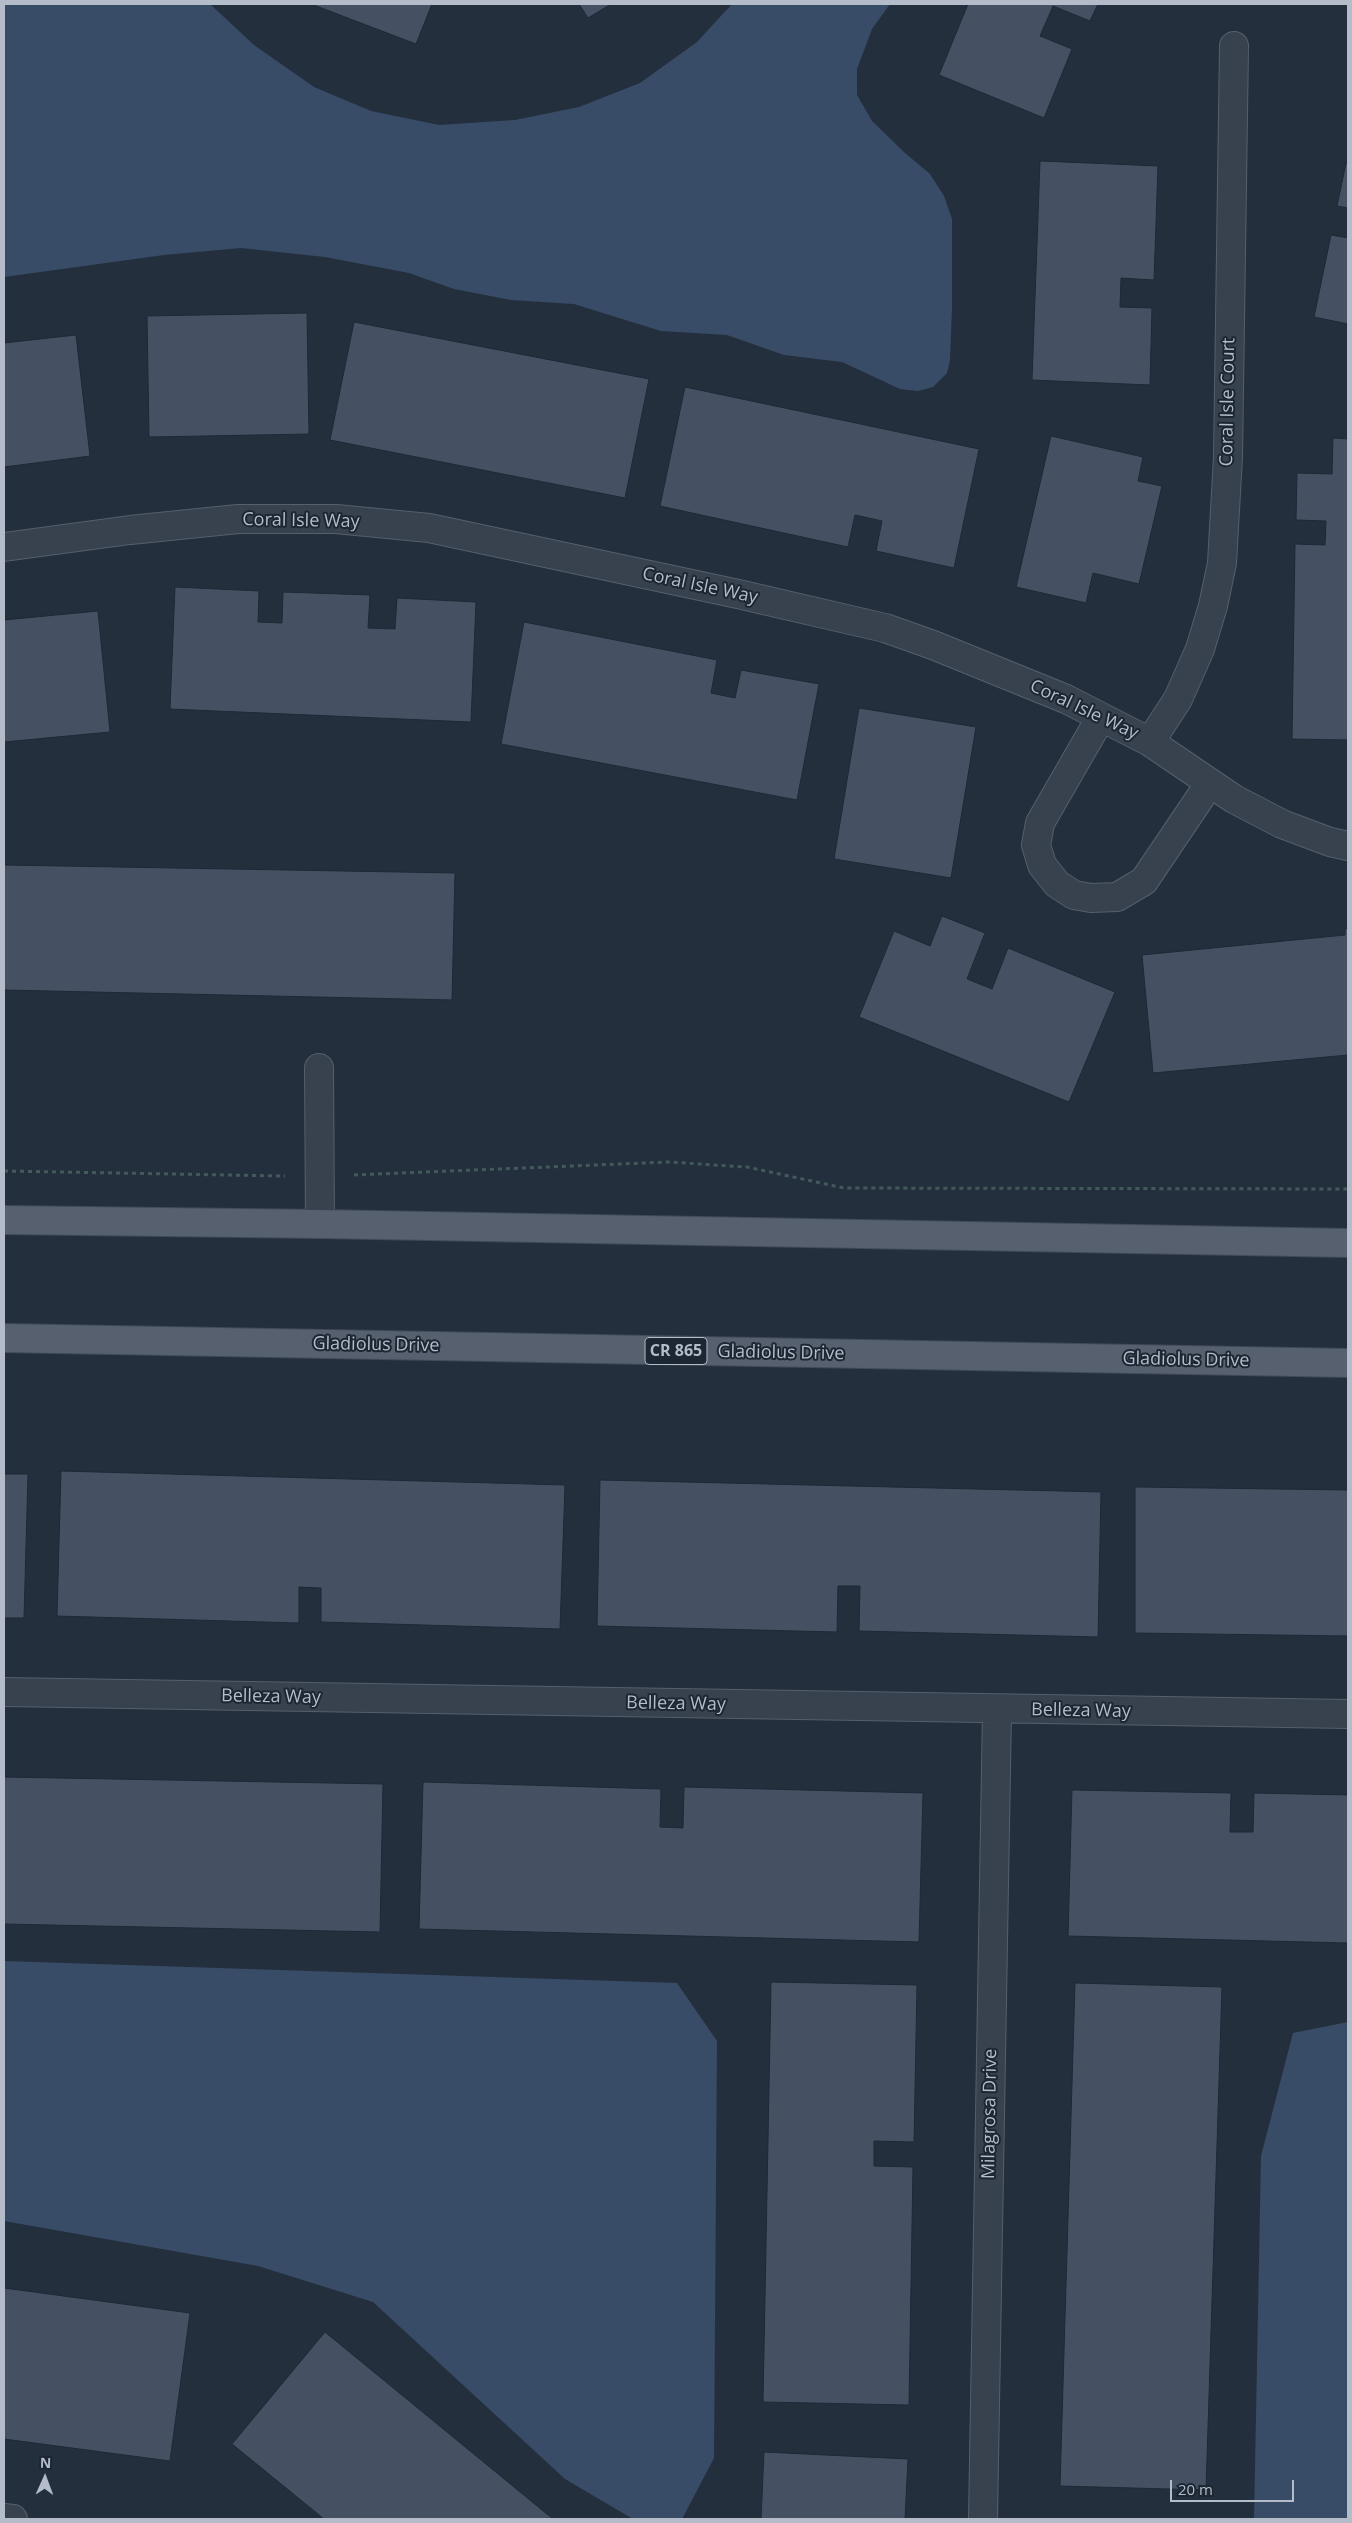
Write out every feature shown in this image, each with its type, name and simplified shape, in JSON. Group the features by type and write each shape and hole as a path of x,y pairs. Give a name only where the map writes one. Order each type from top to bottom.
{"main road":[{"path":"4,1220 1348,1243"},
{"name":"Gladiolus Drive","path":"4,1338 1348,1363"}],"street":[{"name":"Coral Isle Court","path":"1150,742 1178,699 1200,649 1213,606 1222,562 1228,457 1234,46"},
{"name":"Coral Isle Way","path":"4,547 130,530 238,519 336,518 429,528 738,594 885,628 933,645 1048,692 1150,742 1234,799 1282,824 1330,842 1348,846"},
{"path":"1102,717 1040,823 1036,845 1042,865 1057,884 1074,895 1091,898 1117,897 1144,881 1210,783"},
{"path":"319,1068 318,1176 320,1224"},
{"name":"Belleza Way","path":"4,1692 997,1710 1348,1714"},
{"name":"Milagrosa Drive","path":"983,2519 997,1710"},
{"path":"4,2518 13,2519"}],"path":[{"path":"4,1171 318,1176 668,1162 747,1167 844,1188 1348,1190"}],"water":[{"path":"4,4 210,4 254,45 314,87 371,111 439,125 515,120 579,107 640,83 697,42 732,4 890,4 872,29 857,69 857,95 872,121 930,174 944,196 952,219 952,307 950,360 947,373 933,387 918,391 900,389 842,362 784,355 727,335 661,331 574,304 511,300 454,289 409,273 325,257 241,248 164,255 4,277"},
{"path":"4,1961 677,1983 717,2041 714,2458 682,2519 633,2519 565,2479 373,2302 258,2266 4,2221"},
{"path":"1348,2022 1348,2519 1254,2519 1261,2156 1293,2033"}],"building":[{"path":"311,4 432,4 416,44"},
{"path":"579,4 611,4 588,18"},
{"path":"968,4 1098,4 1090,21 1053,6 1040,36 1072,49 1044,118 939,75"},
{"path":"1040,161 1158,166 1154,280 1121,278 1120,307 1152,308 1150,385 1032,380"},
{"path":"1346,163 1348,164 1348,208 1337,206"},
{"path":"1331,235 1348,238 1348,324 1314,317"},
{"path":"307,313 309,434 149,437 147,316"},
{"path":"354,322 649,379 625,498 330,440"},
{"path":"76,335 90,456 4,467 4,343"},
{"path":"685,387 979,449 954,568 876,551 882,521 855,515 848,547 660,506"},
{"path":"1051,436 1143,457 1138,481 1162,486 1139,584 1093,573 1086,603 1016,587"},
{"path":"1333,438 1348,439 1348,740 1292,739 1295,544 1325,545 1326,521 1296,520 1297,473 1332,474"},
{"path":"175,587 259,591 258,622 282,623 283,592 370,595 368,628 395,629 397,598 476,602 471,722 170,709"},
{"path":"98,611 110,732 4,742 4,620"},
{"path":"524,622 717,660 711,693 735,698 741,670 819,684 797,800 501,744"},
{"path":"859,708 976,727 951,878 834,859"},
{"path":"4,865 455,873 452,1000 4,990"},
{"path":"942,916 985,933 967,979 992,989 1008,948 1115,992 1069,1102 859,1017 894,931 930,946"},
{"path":"1348,928 1348,1055 1153,1073 1142,955 1345,935 1345,929"},
{"path":"61,1471 565,1485 560,1629 321,1622 321,1588 299,1587 299,1623 57,1616"},
{"path":"4,1474 28,1474 24,1618 4,1618"},
{"path":"600,1480 1101,1492 1098,1637 859,1631 860,1586 838,1586 837,1632 597,1626"},
{"path":"1135,1487 1348,1490 1348,1636 1135,1633"},
{"path":"4,1777 383,1784 380,1932 4,1924"},
{"path":"423,1782 661,1789 660,1827 683,1828 684,1787 923,1793 919,1942 419,1929"},
{"path":"1072,1790 1231,1793 1230,1832 1253,1832 1254,1793 1348,1795 1348,1943 1068,1936"},
{"path":"771,1982 917,1985 914,2142 874,2141 874,2166 913,2167 909,2405 763,2402"},
{"path":"1075,1983 1222,1987 1206,2490 1060,2486"},
{"path":"4,2288 190,2313 170,2461 4,2439"},
{"path":"325,2332 553,2519 324,2519 232,2444"},
{"path":"764,2452 908,2459 905,2519 761,2519"}]}
